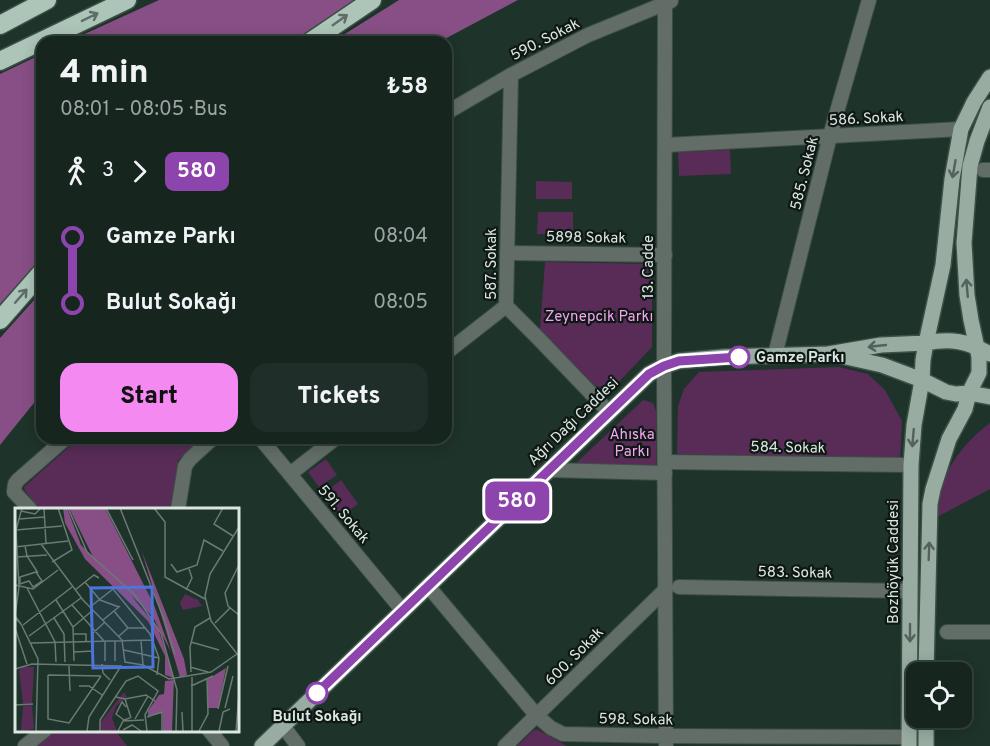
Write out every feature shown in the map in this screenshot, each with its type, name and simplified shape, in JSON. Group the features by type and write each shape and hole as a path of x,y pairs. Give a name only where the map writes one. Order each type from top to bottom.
{"highway":[{"path":"0,18 47,0"},
{"path":"0,25 47,0"},
{"path":"52,36 127,0"},
{"path":"319,36 372,0"},
{"path":"0,61 36,44"},
{"path":"0,320 36,279"}],"main road":[{"path":"990,77 961,129 952,179 943,265 922,366 922,380 946,392 990,397"},
{"path":"926,662 930,504 947,443 965,409 969,393 979,373 979,357 970,320 967,295 964,243 970,166 990,107"},
{"path":"926,343 952,340 976,346 990,354"},
{"name":"Ağrı Dağı Caddesi","path":"262,746 649,374 679,361 828,354 881,345 926,343"},
{"name":"Ağrı Dağı Caddesi","path":"828,354 882,365 922,380"},
{"name":"Bozhöyük Caddesi","path":"909,742 911,465 922,380"},
{"path":"926,728 926,746"}],"street":[{"name":"585. Sokak","path":"775,355 830,136 869,0"},
{"name":"590. Sokak","path":"452,109 511,75 588,35 669,2"},
{"name":"13. Cadde","path":"666,741 672,588 665,467 664,366 665,145 669,2"},
{"name":"587. Sokak","path":"511,75 506,306 609,412"},
{"name":"586. Sokak","path":"665,145 961,129"},
{"name":"5898 Sokak","path":"507,253 665,255"},
{"path":"452,348 506,306"},
{"path":"29,508 14,492 15,484 59,444"},
{"path":"178,508 185,466 206,444"},
{"name":"591. Sokak","path":"265,444 403,610"},
{"path":"290,474 328,444"},
{"name":"584. Sokak","path":"549,470 911,465"},
{"name":"598. Sokak","path":"428,586 537,716 551,728 568,735 666,741 909,742"},
{"name":"583. Sokak","path":"672,588 910,591"},
{"name":"600. Sokak","path":"505,746 672,588"},
{"path":"947,632 990,632"},
{"path":"283,726 298,746"},
{"path":"25,746 43,731"},
{"path":"211,731 222,746"}],"green space":[{"path":"730,150 731,174 679,176 678,152"},
{"path":"536,181 572,182 572,199 536,199"},
{"path":"538,212 573,212 573,234 537,234"},
{"name":"Zeynepcik Parkı","path":"545,262 652,264 652,347 615,386 603,388 594,385 540,329"},
{"name":"Gamze Parkı","path":"839,367 868,374 885,390 902,421 900,459 677,454 678,406 684,389 699,372"},
{"name":"Ahıska Parkı","path":"643,400 653,403 656,411 656,467 573,466"},
{"path":"990,423 990,489 937,517 943,484 951,466 969,442"},
{"path":"72,444 198,444 178,460 173,508 39,508 24,487"},
{"path":"326,459 337,475 319,487 308,472"},
{"path":"341,480 358,504 341,517 324,493"},
{"path":"534,730 538,730 567,746 517,746"},
{"path":"51,731 116,731 127,746 32,746"}],"shaded area":[{"path":"159,0 354,0 301,36 80,36"},
{"path":"399,0 518,0 450,36 342,36"},
{"path":"36,57 36,264 0,304 0,74"},
{"path":"36,298 36,400 0,445 0,338"}],"bus line":[{"name":"580","path":"317,693 649,374 679,361 739,357"}],"place":[{"name":"Gamze Parkı","path":"739,357"},
{"name":"Bulut Sokağı","path":"317,693"}]}
